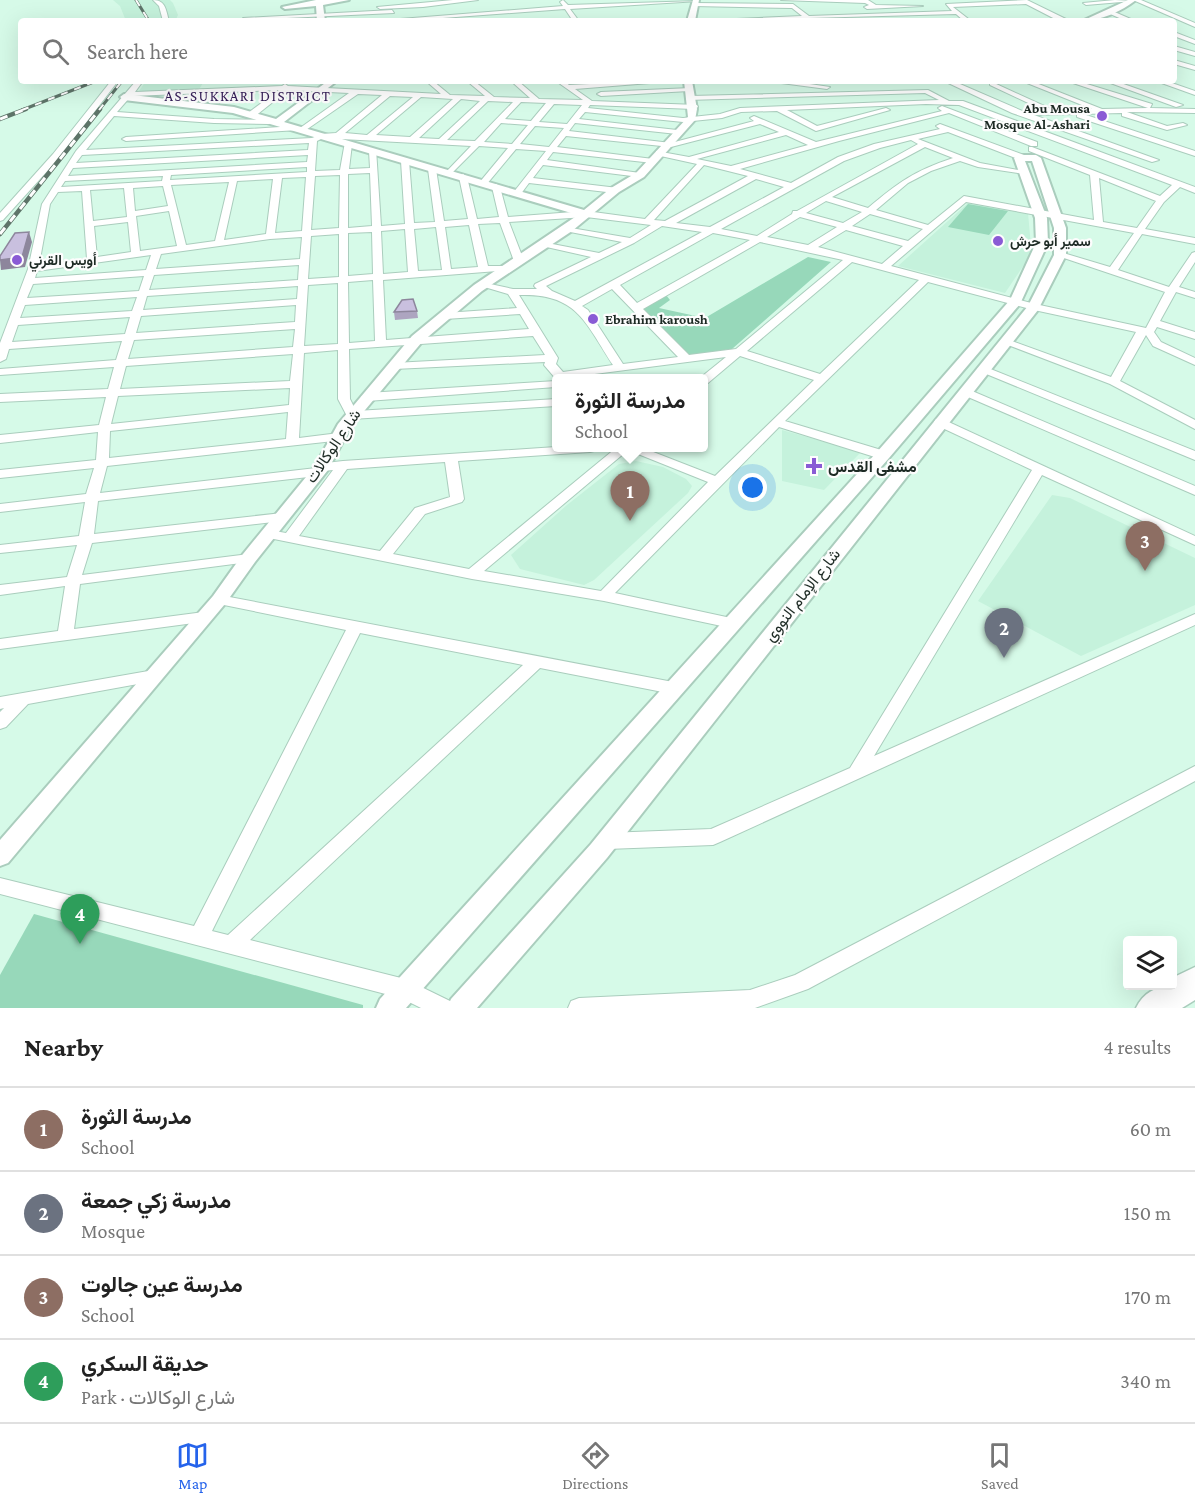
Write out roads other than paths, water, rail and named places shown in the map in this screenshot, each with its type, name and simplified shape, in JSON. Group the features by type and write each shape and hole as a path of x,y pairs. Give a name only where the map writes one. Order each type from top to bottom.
{"main road":[{"path":"1152,1008 1195,982"}],"street":[{"path":"156,0 162,5 165,18"},
{"path":"276,12 285,7 422,4 475,0"},
{"path":"563,0 574,18"},
{"path":"767,0 866,1 874,6"},
{"path":"997,0 1004,3"},
{"path":"1094,18 1133,0"},
{"path":"1083,1 1133,0 1172,15 1195,27"},
{"path":"849,7 1025,1 1061,18"},
{"path":"1083,1 1124,18"},
{"path":"1014,3 1030,12"},
{"path":"372,4 495,6"},
{"path":"246,18 320,7 422,4"},
{"path":"422,4 432,18"},
{"path":"948,4 955,13 963,18"},
{"path":"498,18 571,13 793,6 808,18 955,13"},
{"path":"246,18 320,7"},
{"path":"444,18 567,7 694,10 763,18"},
{"path":"910,15 914,18"},
{"path":"1172,15 1195,15"},
{"path":"1177,31 1195,27"},
{"path":"1177,31 1195,34"},
{"path":"1177,32 1195,42"},
{"path":"1177,49 1195,54"},
{"path":"1178,63 1194,66"},
{"path":"1177,72 1194,66"},
{"path":"0,217 56,156 114,84"},
{"path":"0,359 2,346 30,281 46,204 79,153 137,84"},
{"path":"126,95 285,84 323,89 392,90 403,94 489,99 688,104"},
{"path":"251,115 285,84"},
{"path":"111,114 277,123 329,84"},
{"path":"434,84 454,97"},
{"path":"473,84 489,99"},
{"path":"517,84 537,101"},
{"path":"564,84 589,101"},
{"path":"568,87 610,84"},
{"path":"800,84 858,93"},
{"path":"888,84 897,92"},
{"path":"954,84 1022,114 1155,160"},
{"path":"992,84 1054,112"},
{"path":"1033,84 1102,111"},
{"path":"1079,84 1161,109"},
{"path":"1117,84 1193,110"},
{"path":"1168,84 1195,93"},
{"path":"1183,89 1195,85"},
{"path":"338,135 392,90"},
{"path":"126,139 299,129 357,91"},
{"path":"582,109 926,91 1028,156"},
{"path":"126,95 251,115 299,129 317,138 374,151 586,214 711,230 810,248 1025,304 1195,336"},
{"path":"369,137 420,95"},
{"path":"581,96 688,104 715,118 740,110 926,102 948,107"},
{"path":"412,140 454,97"},
{"path":"1084,103 1120,97"},
{"path":"440,142 489,99"},
{"path":"449,174 519,100"},
{"path":"483,183 552,101"},
{"path":"517,193 589,101"},
{"path":"499,121 571,123 688,104"},
{"name":"شارع الوكالات","path":"0,856 219,600 249,558 320,470 352,415 417,339 445,316 484,277 513,265 568,229 615,190 640,175 659,153 688,104"},
{"path":"886,104 949,129 1028,156 1094,175 1161,200"},
{"path":"730,169 816,148 836,139 922,119 948,107 967,105 1195,190"},
{"path":"837,106 883,128"},
{"path":"816,129 894,108"},
{"path":"779,109 836,139"},
{"path":"740,110 816,148"},
{"path":"1114,111 1167,128 1186,126 1135,110"},
{"path":"1022,114 1193,110"},
{"path":"1073,112 1195,154"},
{"path":"120,149 138,115"},
{"path":"143,148 175,119"},
{"path":"79,153 338,135 550,149 659,153 761,121"},
{"path":"576,305 842,159 910,137 949,129"},
{"path":"687,160 788,132"},
{"path":"562,134 730,169 791,186"},
{"path":"1028,156 1036,139 1048,136"},
{"path":"910,137 978,165 1028,156"},
{"path":"292,442 312,152 317,138"},
{"path":"348,144 344,172 344,399 352,415 552,403"},
{"path":"636,308 759,238 796,213 924,144"},
{"path":"169,146 166,182 182,247"},
{"path":"374,151 375,228 380,277 381,342"},
{"path":"70,166 312,152"},
{"path":"832,155 842,159"},
{"name":"شارع الإمام النووي","path":"460,1008 607,841 1005,342 1025,304 1060,255 1060,228 1048,216 1035,158 1028,156"},
{"path":"810,248 869,211 906,181 928,169 960,158"},
{"path":"405,161 413,275"},
{"path":"540,162 640,175"},
{"path":"647,222 702,163"},
{"path":"55,190 278,176 312,169"},
{"path":"432,169 447,272"},
{"path":"64,179 168,172 374,170"},
{"path":"1094,175 1099,224"},
{"path":"270,236 278,176"},
{"path":"463,177 484,277"},
{"path":"620,368 584,312 576,305 539,286 753,177"},
{"path":"219,242 234,178"},
{"path":"526,180 615,190"},
{"path":"1112,271 1161,200 1178,183"},
{"path":"128,185 136,254"},
{"path":"495,187 513,265"},
{"path":"86,188 92,260"},
{"path":"824,198 930,228"},
{"path":"884,267 964,199 1195,241"},
{"path":"90,224 173,208"},
{"path":"796,213 911,245"},
{"path":"33,268 270,236 586,214"},
{"path":"397,999 731,623 883,455 1025,304 1048,216"},
{"path":"568,229 631,241"},
{"path":"544,244 600,256"},
{"path":"65,636 73,581 86,538 92,498 102,462 104,428 121,362 157,251"},
{"path":"1060,255 1195,295"},
{"path":"1114,382 1195,255"},
{"path":"708,378 850,259"},
{"path":"30,281 304,262"},
{"path":"20,302 447,272 484,277 512,292 552,358 550,365 556,374"},
{"path":"604,596 717,481 927,278"},
{"path":"613,284 686,359"},
{"path":"512,292 547,291"},
{"path":"13,322 302,302"},
{"path":"445,316 524,311"},
{"path":"2,346 300,325"},
{"path":"1149,328 1157,344 1195,362"},
{"path":"0,372 417,339 537,332"},
{"path":"1005,342 1114,382 1195,425"},
{"path":"587,374 738,352 823,379"},
{"path":"394,366 552,358"},
{"path":"984,369 1195,456"},
{"path":"367,397 552,380"},
{"path":"0,398 296,384"},
{"path":"964,392 1195,491"},
{"path":"0,440 294,408"},
{"path":"940,422 1195,541"},
{"path":"778,423 883,455"},
{"path":"0,474 339,437"},
{"path":"0,508 320,470 343,465 552,450"},
{"path":"472,574 617,452"},
{"path":"645,452 717,481"},
{"path":"383,557 420,511 457,499 451,458"},
{"path":"290,538 343,465"},
{"path":"856,772 1039,469"},
{"path":"0,549 282,517"},
{"path":"268,534 472,574 604,596 731,623"},
{"path":"0,590 249,558"},
{"path":"219,600 673,688"},
{"path":"0,644 204,617"},
{"path":"607,841 713,837 1195,619"},
{"path":"199,937 356,626"},
{"path":"231,945 536,662"},
{"path":"0,703 154,676"},
{"path":"0,723 23,699"},
{"path":"579,1008 730,1004 750,1000 801,982 1195,773"},
{"path":"0,886 231,945 397,999 442,1008"}],"railway":[{"path":"136,0 147,18"},
{"path":"22,110 88,84"},
{"path":"99,110 120,84"},
{"path":"0,119 26,109"},
{"path":"0,234 100,109"}],"place":[{"name":"Abu Mousa Mosque Al-Ashari","path":"1102,116"},
{"name":"سمير أبو حرش","path":"998,241"},
{"name":"أويس القرني","path":"17,260"},
{"name":"Ebrahim karoush","path":"593,319"},
{"name":"مشفى القدس","path":"814,466"},
{"name":"مدرسة الثورة","path":"630,521"},
{"name":"مدرسة عين جالوت","path":"1145,571"},
{"name":"مدرسة زكي جمعة","path":"1004,658"},
{"name":"حديقة السكري","path":"80,944"}],"district":[{"name":"AS-SUKKARI DISTRICT","path":"248,96"}]}
